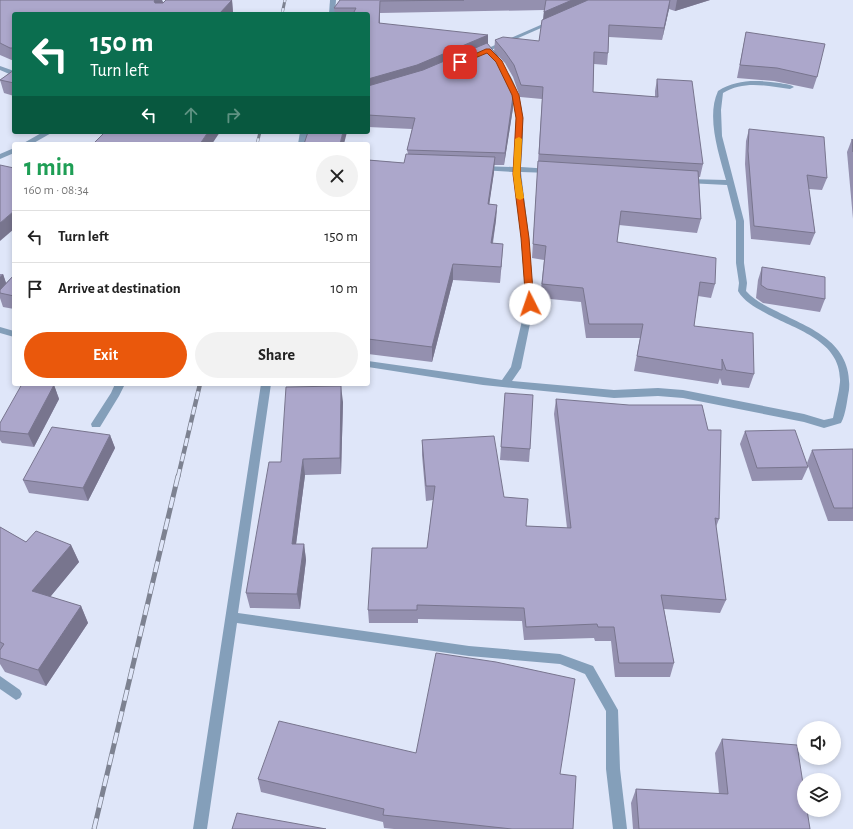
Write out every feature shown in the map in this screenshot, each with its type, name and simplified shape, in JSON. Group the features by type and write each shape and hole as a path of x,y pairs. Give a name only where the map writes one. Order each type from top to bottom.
{"street":[{"path":"332,12 333,0"},
{"path":"474,56 491,53 563,17"},
{"path":"502,66 516,95 520,118 517,169 525,238 530,304 516,368 505,384"},
{"path":"0,68 12,73"},
{"path":"370,364 505,384 614,394 658,392 683,394 804,418 824,424 837,420 843,396 845,375 841,358 834,347 823,339 763,308 745,297 742,291 743,283 740,263 740,221 718,136 717,110 720,92 728,86 741,83 790,87"},
{"path":"30,142 45,134"},
{"path":"0,157 12,151"},
{"path":"471,167 562,172"},
{"path":"677,180 729,183"},
{"path":"0,330 12,333"},
{"path":"96,424 116,394 119,386"},
{"path":"200,829 266,386"},
{"path":"231,617 469,651 560,659 589,670 612,710 613,769 620,829"},
{"path":"0,682 16,694"}],"building":[{"path":"0,0 155,0 155,3 163,3 166,0 232,0 221,12 12,12 12,48 0,43"},
{"path":"340,0 464,0 380,1 379,23 488,35 417,65 370,78 370,12 354,12 356,8 334,8"},
{"path":"546,0 572,0 544,12"},
{"path":"588,0 670,0 664,28 609,25 608,53 594,52 593,92 658,97 657,79 692,81 703,164 539,154 543,87 521,85 514,65 495,40 503,37 539,41 542,20"},
{"path":"746,32 825,44 817,77 777,68 740,65"},
{"path":"487,43 505,68 510,81 513,96 505,153 407,150 415,118 370,115 370,85 423,70"},
{"path":"12,71 12,83 0,80"},
{"path":"749,129 824,137 827,178 807,175 815,233 754,226 748,151"},
{"path":"103,134 207,134 201,142 95,142"},
{"path":"307,134 342,134 340,142 305,142"},
{"path":"406,154 495,157 488,204 497,205 491,243 503,244 501,267 453,264 432,347 370,339 370,160 404,163"},
{"path":"538,161 698,171 701,219 621,211 617,242 716,258 715,284 700,282 694,326 753,333 754,374 726,370 722,359 722,370 637,356 643,324 589,324 583,288 542,284 546,246 533,244"},
{"path":"0,165 12,168 12,213 0,223"},
{"path":"762,267 825,277 825,299 767,289 761,285"},
{"path":"12,277 12,296 0,293 0,290"},
{"path":"21,386 53,386 28,434 0,431 0,423"},
{"path":"341,386 340,458 303,459 292,544 304,544 297,594 246,593 269,462 281,462 286,387"},
{"path":"505,393 533,395 530,449 501,447"},
{"path":"556,399 629,405 702,405 708,430 721,430 719,519 715,518 726,600 661,595 674,663 619,663 614,627 598,627 597,624 526,627 524,608 417,605 417,610 368,610 372,548 427,548 435,486 426,486 422,440 494,436 504,497 528,499 526,526 571,528"},
{"path":"52,427 110,435 83,488 23,480"},
{"path":"795,430 808,467 757,468 745,431"},
{"path":"853,449 853,508 834,508 812,450"},
{"path":"0,527 26,542 36,531 71,545 32,591 81,606 38,670 0,658 0,650 4,644 0,642"},
{"path":"436,653 496,662 575,679 560,774 576,776 573,829 512,829 383,815 384,809 258,779 279,721 416,753"},
{"path":"722,739 797,745 797,765 800,765 801,773 797,773 797,817 808,817 810,829 639,829 636,789 728,794"},
{"path":"237,813 326,829 232,829"}],"railway":[{"path":"282,12 285,0"},
{"path":"258,142 260,134"},
{"path":"178,477 200,386"},
{"path":"94,829 178,476"}],"slow traffic":[{"path":"519,139 517,174 520,198"}],"route":[{"path":"460,62 488,50 499,61 516,95 520,118 517,174 525,238 530,304"}]}
